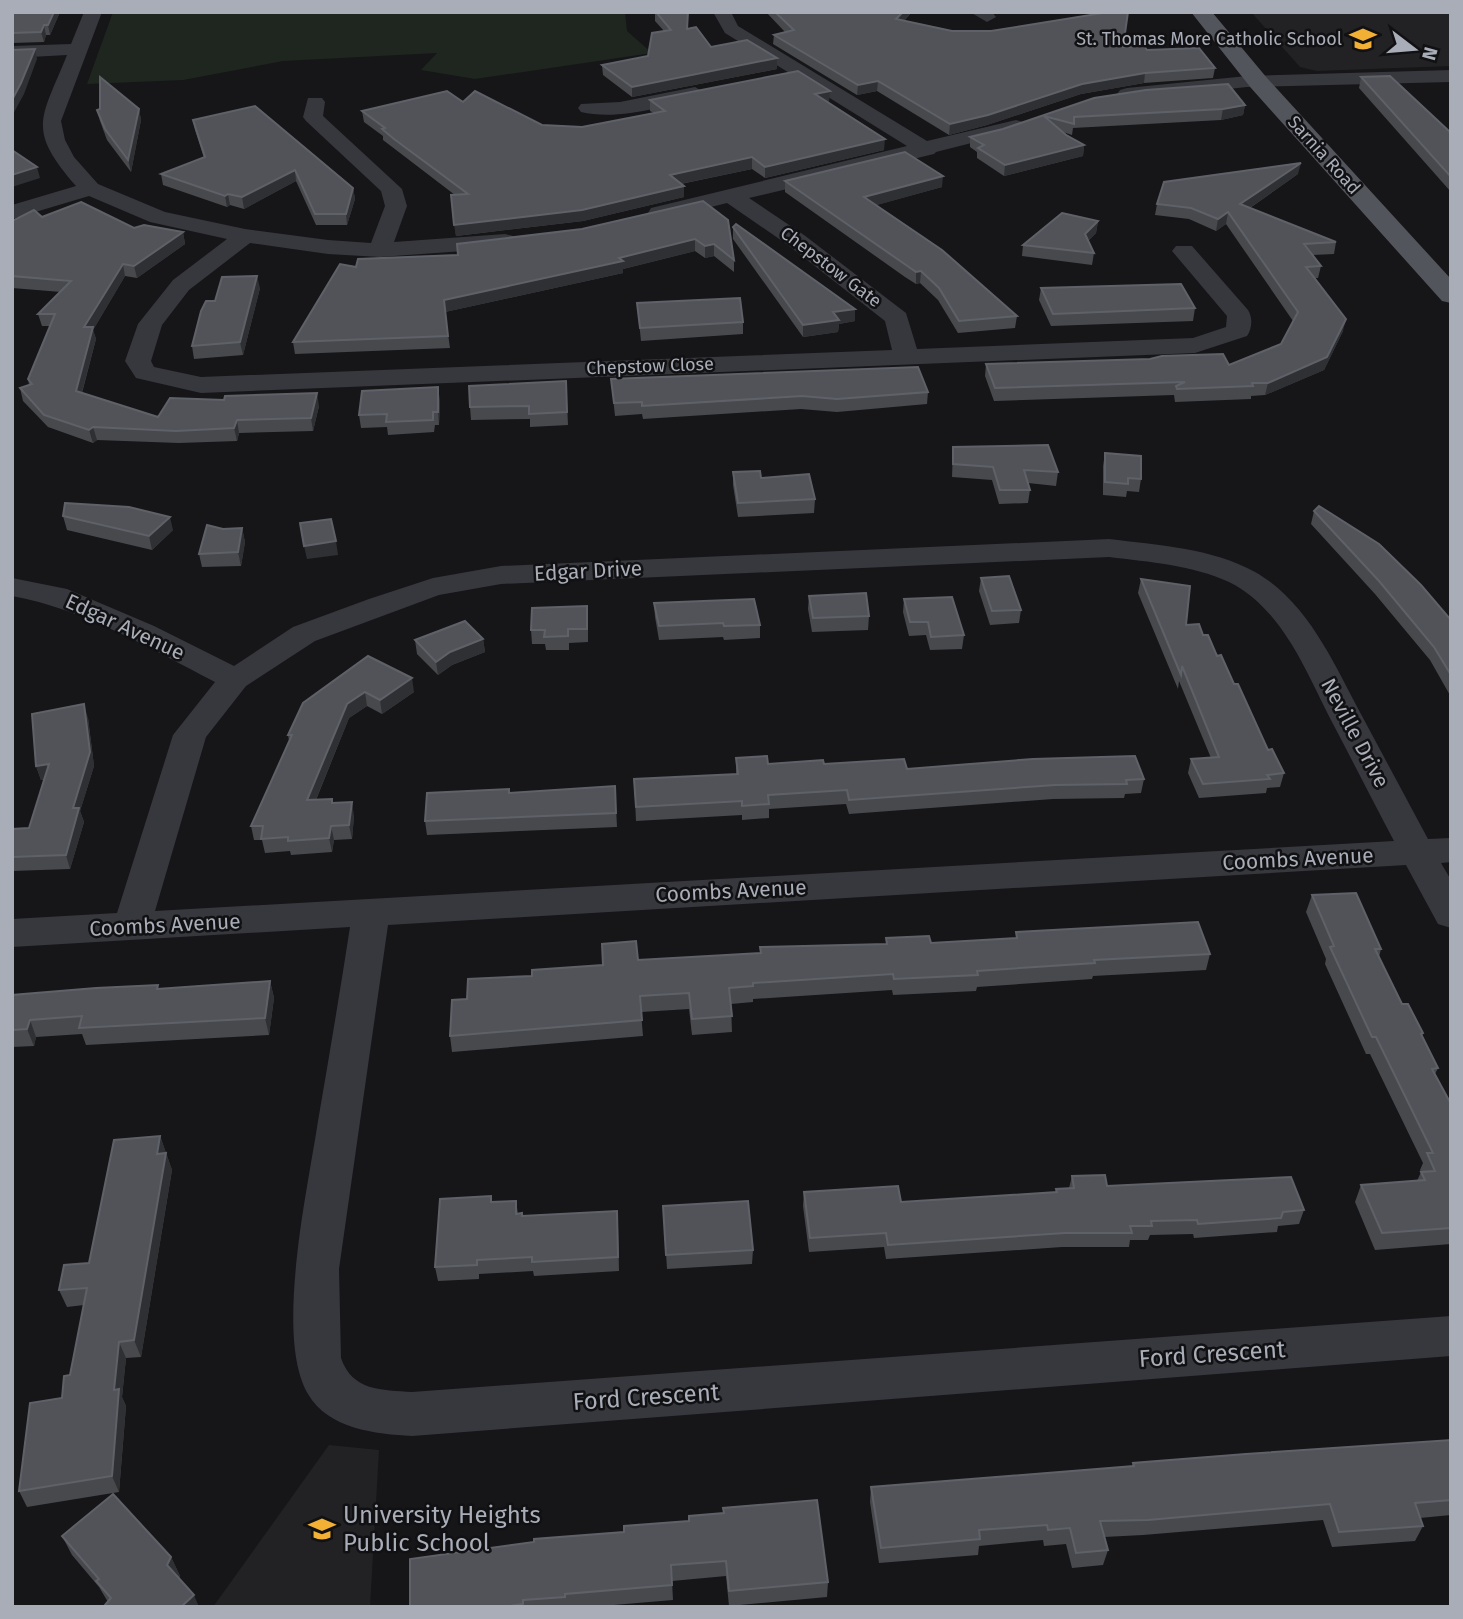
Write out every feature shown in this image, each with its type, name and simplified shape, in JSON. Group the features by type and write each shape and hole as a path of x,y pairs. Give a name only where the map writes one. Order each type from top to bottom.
{"main road":[{"name":"Sarnia Road","path":"1201,12 1259,83 1451,295"},
{"name":"Sarnia Road","path":"1270,60 1451,269"}],"street":[{"path":"93,12 51,121 55,140 64,159 90,189 158,217 283,242 380,250 475,245 529,238"},
{"path":"722,12 731,29 926,150"},
{"path":"12,52 77,50"},
{"path":"768,79 799,72"},
{"path":"1111,97 1179,88 1259,83 1451,76"},
{"path":"588,108 620,108 714,89"},
{"path":"315,102 313,117 391,189 396,206 380,250"},
{"path":"637,218 926,150 1038,118"},
{"path":"12,212 90,189"},
{"name":"Chepstow Gate","path":"732,196 796,240 897,318 906,355"},
{"name":"Chepstow Close","path":"245,236 181,285 150,324 138,361 145,373 201,385 1195,345 1238,331 1239,315 1184,251"},
{"name":"Edgar Drive","path":"132,927 190,735 235,679 304,635 433,587 500,575 1109,548 1174,556 1234,572"},
{"name":"Neville Drive","path":"1234,572 1276,601 1306,642 1435,851 1451,915"},
{"name":"Edgar Avenue","path":"12,587 57,596 143,633 235,679"},
{"name":"Coombs Avenue","path":"12,933 1435,851"},
{"name":"Ford Crescent","path":"371,912 317,1269 318,1358 325,1380 340,1398 374,1412 412,1414 492,1409 1451,1336"}],"shaded area":[{"path":"113,12 625,12 627,31 652,53 475,79 421,70 437,53 283,61 183,80 87,84"},
{"name":"St. Thomas More Catholic School","path":"1251,12 1451,12 1451,66 1317,71 1300,67"},
{"name":"University Heights Public School","path":"329,1445 379,1450 370,1607 213,1607"}],"building":[{"path":"12,12 54,12 41,32 12,33"},
{"path":"656,12 688,12 687,29 696,27 711,47 747,40 777,58 632,87 602,65 648,56 652,33 671,30"},
{"path":"775,12 903,12 896,19 952,31 991,31 1109,12 1128,12 1123,47 1144,46 1147,50 1199,48 1215,68 1145,73 1082,84 988,115 950,124 878,81 858,85 774,35 794,30"},
{"path":"35,49 21,83 12,100 12,50"},
{"path":"798,71 830,91 815,94 885,139 765,167 752,157 670,175 684,186 582,210 454,225 451,195 468,194 394,139 382,129 385,128 362,111 447,91 463,102 475,91 542,125 582,127 665,111 650,100"},
{"path":"1390,76 1451,133 1451,177 1361,77"},
{"path":"100,77 139,109 128,160 105,129 97,110 100,109"},
{"path":"1228,84 1245,105 1223,109 1074,117 1074,124 1044,116 1066,135 1084,145 1005,165 978,148 984,145 970,137 1003,129 1094,98 1146,90"},
{"path":"255,106 353,188 346,214 315,214 295,170 242,197 228,194 225,196 161,174 205,157 193,120"},
{"path":"12,150 37,167 12,175"},
{"path":"905,152 943,176 864,197 942,250 1017,316 959,321 939,288 921,271 916,272 785,181"},
{"path":"1301,163 1240,204 1336,242 1304,244 1321,266 1306,267 1346,319 1327,357 1268,383 1252,383 1253,386 1177,389 1176,386 1185,382 995,388 986,364 1223,354 1229,365 1281,344 1298,312 1228,212 1218,219 1191,208 1157,204 1164,182"},
{"path":"703,201 728,220 734,260 714,244 705,246 695,239 619,258 623,261 444,300 448,336 293,342 340,264 356,267 358,259 458,255 457,244 582,229"},
{"path":"81,202 134,228 144,225 183,232 134,266 123,264 84,327 93,327 76,391 158,417 170,398 224,400 225,396 317,393 311,418 237,420 234,428 176,431 93,427 89,430 44,415 20,388 32,384 28,379 55,314 38,314 71,281 12,276 12,221 34,210 42,217"},
{"path":"1062,213 1098,221 1085,234 1094,253 1023,245"},
{"path":"736,224 855,309 833,312 839,320 803,325 733,227"},
{"path":"257,276 240,342 192,346 201,311 206,301 215,301 222,277"},
{"path":"1181,284 1195,308 1053,314 1041,288"},
{"path":"740,298 743,322 640,328 637,303"},
{"path":"918,367 928,392 837,399 802,396 642,406 642,402 614,403 611,379"},
{"path":"566,381 567,412 529,414 529,406 470,407 469,386"},
{"path":"438,387 438,412 433,412 433,420 386,422 387,414 359,415 362,391"},
{"path":"1048,445 1058,472 1024,470 1030,490 1000,490 993,467 953,464 953,447"},
{"path":"1105,453 1141,456 1141,479 1128,478 1128,484 1105,482"},
{"path":"760,471 761,478 809,474 815,499 738,503 733,472"},
{"path":"65,503 129,507 170,517 149,536 63,516"},
{"path":"1319,506 1379,544 1421,585 1451,620 1451,675 1434,647 1379,581 1314,511"},
{"path":"331,519 336,541 304,546 300,523"},
{"path":"207,525 223,529 242,528 238,552 199,554"},
{"path":"1009,576 1021,610 992,611 981,578"},
{"path":"1141,579 1190,586 1186,625 1199,624 1203,635 1208,635 1217,656 1221,655 1234,684 1238,684 1268,750 1272,749 1284,773 1267,775 1270,779 1203,784 1191,759 1219,757 1182,666 1181,675"},
{"path":"866,593 869,616 813,618 809,596"},
{"path":"952,597 964,635 931,637 928,622 910,622 904,599"},
{"path":"754,599 760,625 724,626 723,623 659,626 654,603"},
{"path":"587,606 587,629 568,629 568,636 544,637 545,630 531,630 532,608"},
{"path":"465,621 483,639 450,652 436,662 415,640"},
{"path":"368,656 412,678 380,700 365,692 347,704 307,800 332,799 332,803 352,802 349,825 331,826 329,838 288,841 288,837 261,839 263,826 251,826 292,735 288,735 303,703"},
{"path":"84,704 90,752 73,808 79,808 66,855 12,857 12,829 29,828 49,764 36,766 32,714"},
{"path":"767,756 768,764 904,759 907,769 1033,759 1135,756 1144,779 1126,780 1127,784 1055,785 849,800 847,790 768,795 769,804 742,806 742,801 636,807 634,779 738,774 736,758"},
{"path":"615,786 616,813 425,821 427,793 509,789 509,793"},
{"path":"1356,893 1381,949 1375,949 1402,1004 1408,1004 1423,1033 1421,1034 1438,1068 1432,1069 1451,1104 1451,1228 1382,1233 1361,1185 1425,1180 1421,1172 1435,1171 1427,1153 1433,1153 1376,1037 1372,1037 1330,947 1334,946 1312,895"},
{"path":"1198,922 1210,954 1094,960 1095,963 977,971 978,975 894,979 893,974 753,983 753,986 729,988 732,1016 692,1019 689,993 640,996 642,1020 450,1036 452,1000 467,999 468,979 532,976 532,970 603,965 602,944 636,941 638,960 761,953 760,947 887,944 886,938 929,936 931,943 1017,938 1016,932"},
{"path":"270,981 265,1018 79,1028 82,1016 30,1020 27,1029 12,1030 12,995 96,988 158,985 157,989"},
{"path":"160,1136 157,1154 166,1153 134,1340 119,1342 114,1390 119,1389 112,1476 19,1491 30,1403 62,1398 64,1376 70,1375 87,1288 59,1290 64,1265 89,1263 114,1140"},
{"path":"1105,1175 1107,1186 1291,1177 1304,1210 1283,1212 1281,1218 1198,1224 1197,1220 1151,1221 1152,1226 1130,1226 1132,1233 1065,1233 888,1245 886,1233 810,1238 804,1192 898,1186 901,1202 1057,1192 1056,1189 1074,1188 1072,1176"},
{"path":"491,1196 491,1202 516,1201 516,1214 522,1213 522,1216 617,1211 618,1257 532,1262 532,1257 477,1260 477,1265 435,1267 440,1199"},
{"path":"748,1201 753,1250 666,1255 663,1206"},
{"path":"1451,1440 1451,1500 1415,1503 1423,1526 1339,1532 1330,1504 1148,1520 1100,1521 1108,1550 1076,1553 1070,1528 1048,1530 1047,1525 979,1530 980,1539 881,1548 871,1487 1134,1466 1133,1463"},
{"path":"113,1494 171,1557 167,1565 194,1595 181,1607 107,1607 105,1605 111,1598 96,1581 99,1579 62,1536"},
{"path":"817,1500 828,1582 729,1591 726,1561 671,1565 672,1585 565,1594 565,1597 523,1600 523,1604 503,1607 410,1607 410,1559 534,1542 534,1539 624,1532 624,1526 689,1521 689,1516 724,1513 723,1508"}],"place":[{"name":"St. Thomas More Catholic School","path":"1363,39"},
{"name":"University Heights Public School","path":"322,1529"}]}
